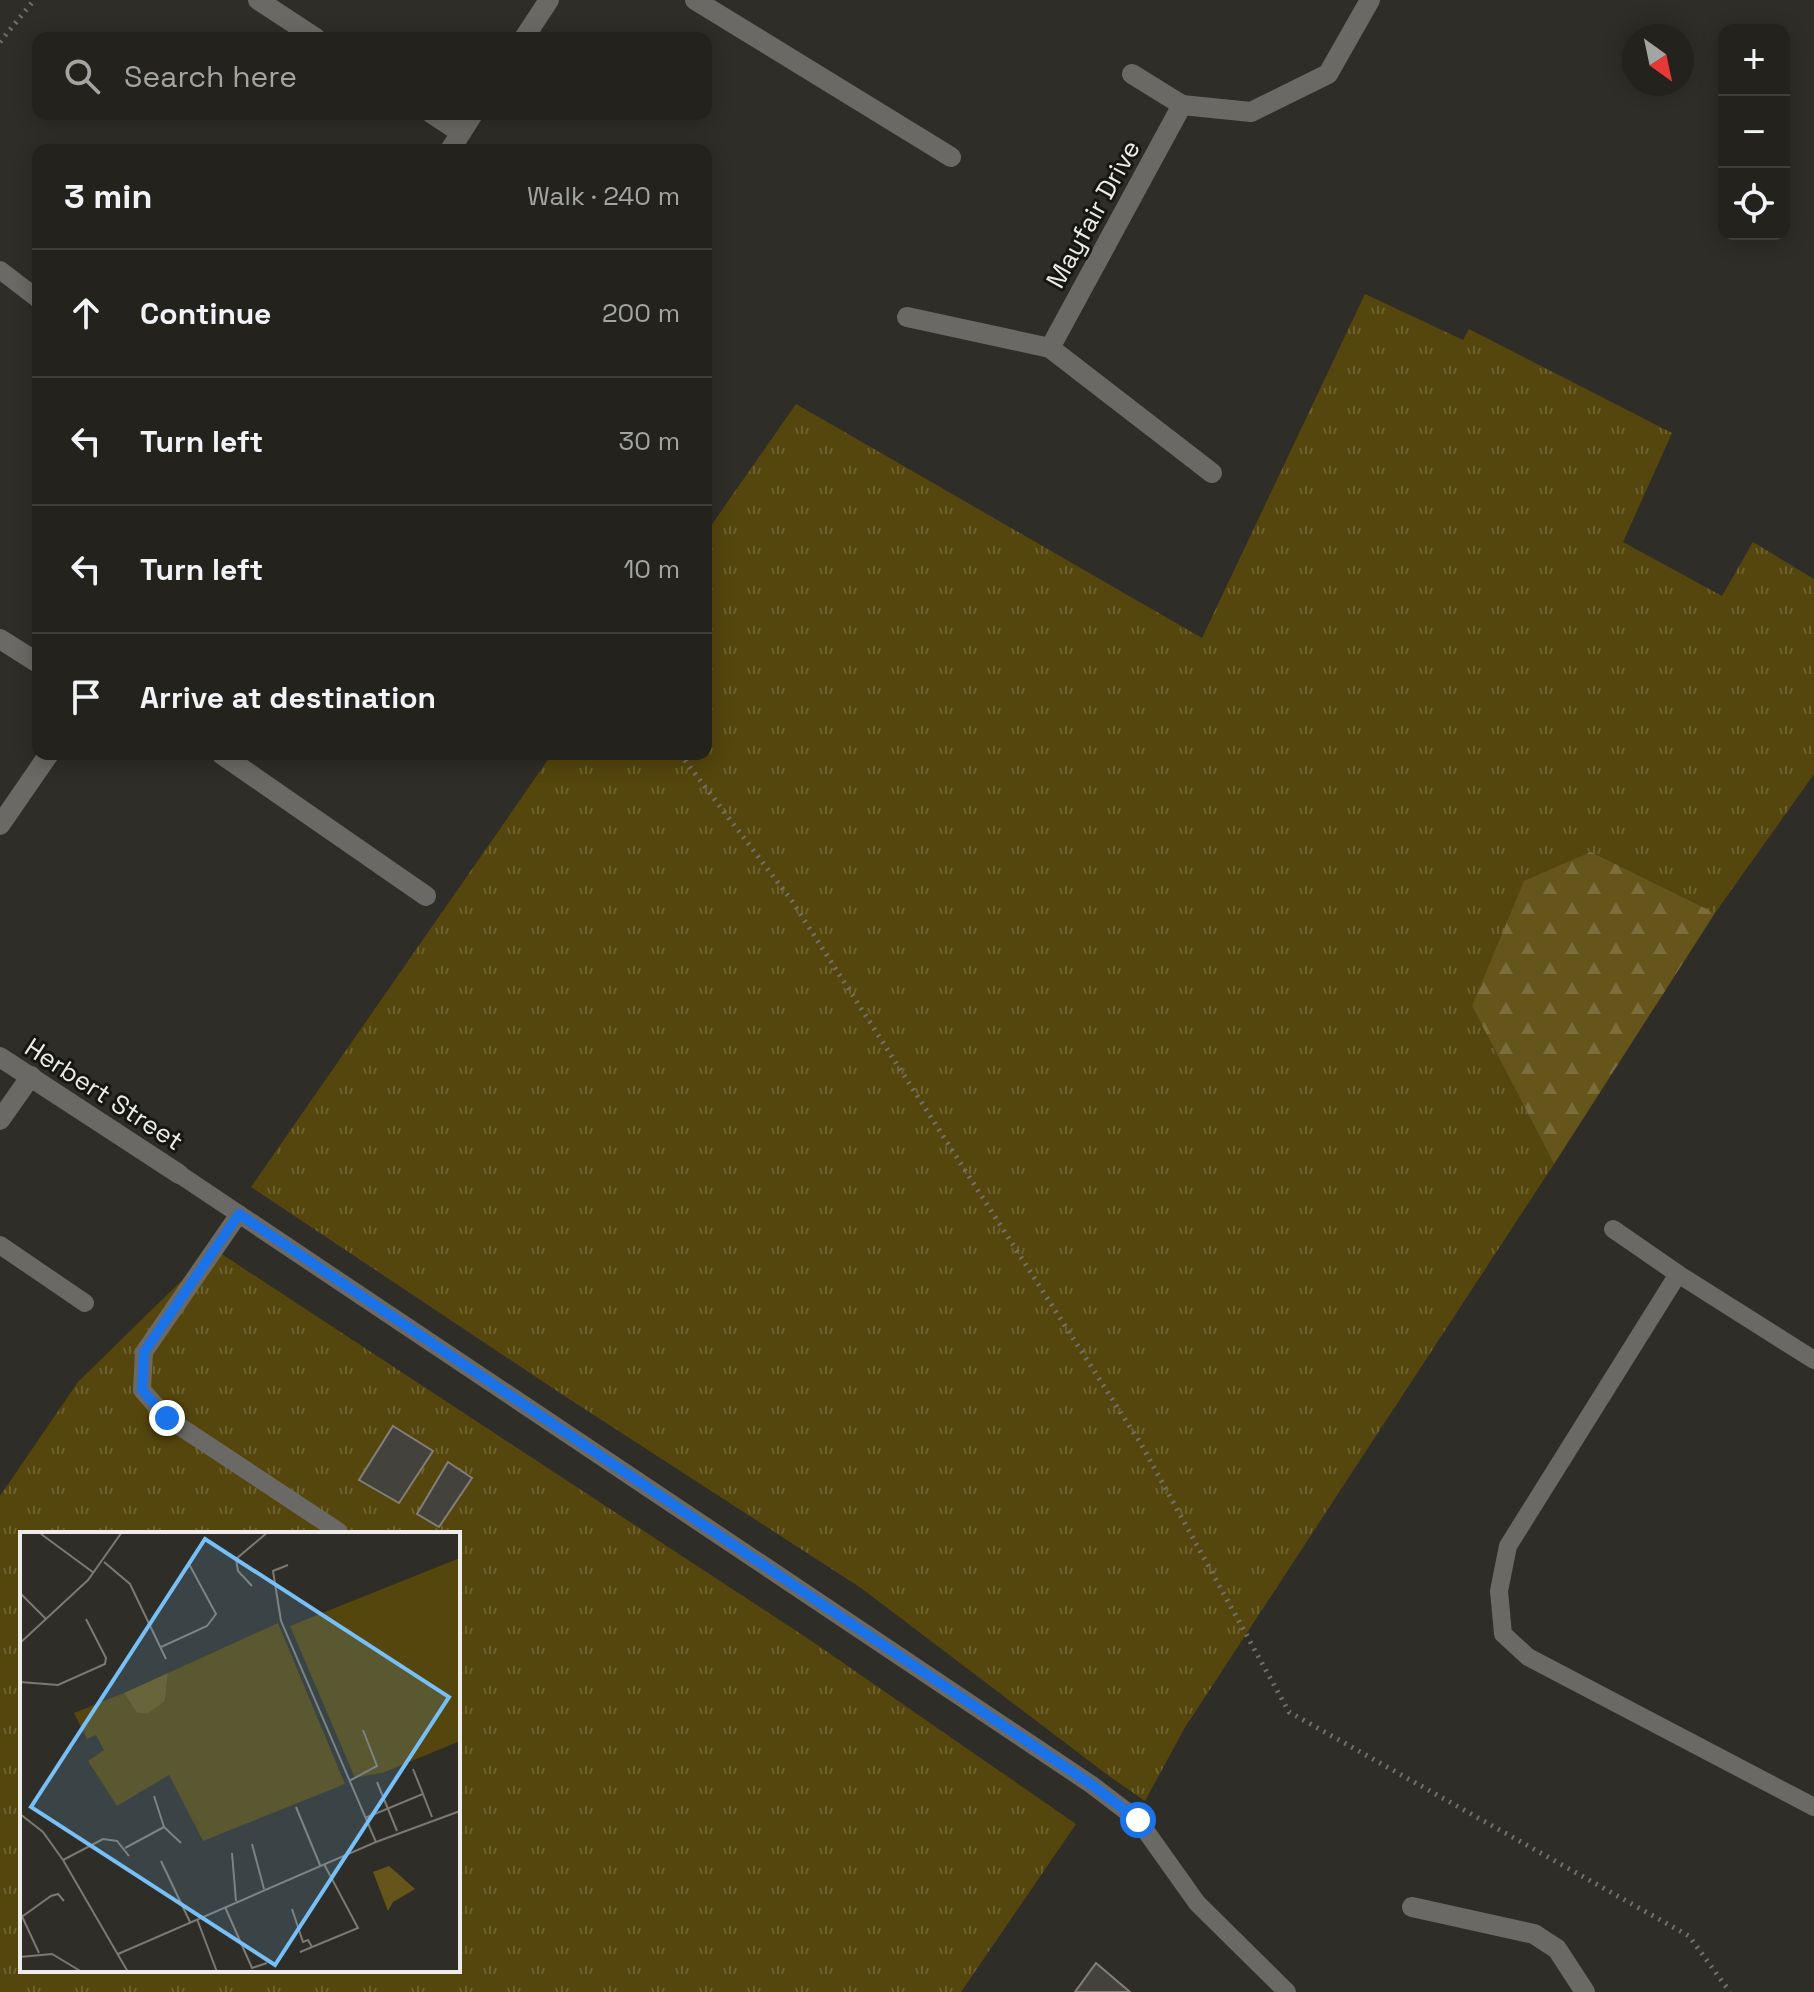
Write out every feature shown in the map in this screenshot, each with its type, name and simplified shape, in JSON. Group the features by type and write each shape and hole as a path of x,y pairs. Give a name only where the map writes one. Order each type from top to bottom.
{"street":[{"path":"258,0 307,32"},
{"path":"528,32 549,0"},
{"path":"695,0 951,157"},
{"path":"1132,74 1182,105 1251,112 1328,74 1370,0"},
{"name":"Mayfair Drive","path":"1050,348 1182,105"},
{"path":"437,120 456,142 469,120"},
{"path":"907,317 1050,348 1212,473"},
{"path":"0,639 32,659"},
{"path":"0,825 45,760"},
{"path":"230,760 426,896"},
{"name":"Herbert Street","path":"0,1057 179,1174"},
{"path":"0,1120 31,1076"},
{"path":"1412,1907 1534,1934 1557,1949 1585,1992"}],"lane":[{"path":"0,270 32,294"},
{"path":"179,1174 1092,1785 1138,1820 1197,1903 1287,1992"},
{"path":"239,1214 144,1352 142,1390 167,1418 338,1531"},
{"path":"1613,1229 1814,1360"},
{"path":"0,1245 85,1303"},
{"path":"1678,1274 1508,1546 1499,1591 1503,1634 1528,1657 1814,1807"}],"path":[{"path":"0,42 34,0"},
{"path":"685,760 792,901 1141,1444 1289,1712 1689,1936 1730,1992"}],"green space":[{"path":"1365,294 1463,340 1469,329 1672,433 1623,542 1722,596 1753,542 1814,579 1814,774 1715,913 1591,852 1472,1006 1554,1164 1184,1729 1145,1801 861,1588 251,1187 548,760 712,760 712,524 796,404 1202,638"},
{"path":"1591,852 1715,913 1554,1164 1472,1006 1524,881"},
{"path":"214,1249 813,1642 1076,1824 961,1992 0,1992 0,1496 78,1382"}],"building":[{"path":"393,1426 433,1451 399,1503 359,1480"},
{"path":"448,1462 472,1478 439,1527 417,1514"},
{"path":"1096,1963 1130,1992 1075,1992"}],"route":[{"path":"167,1418 142,1390 144,1352 239,1214 1092,1785 1138,1820"}]}
